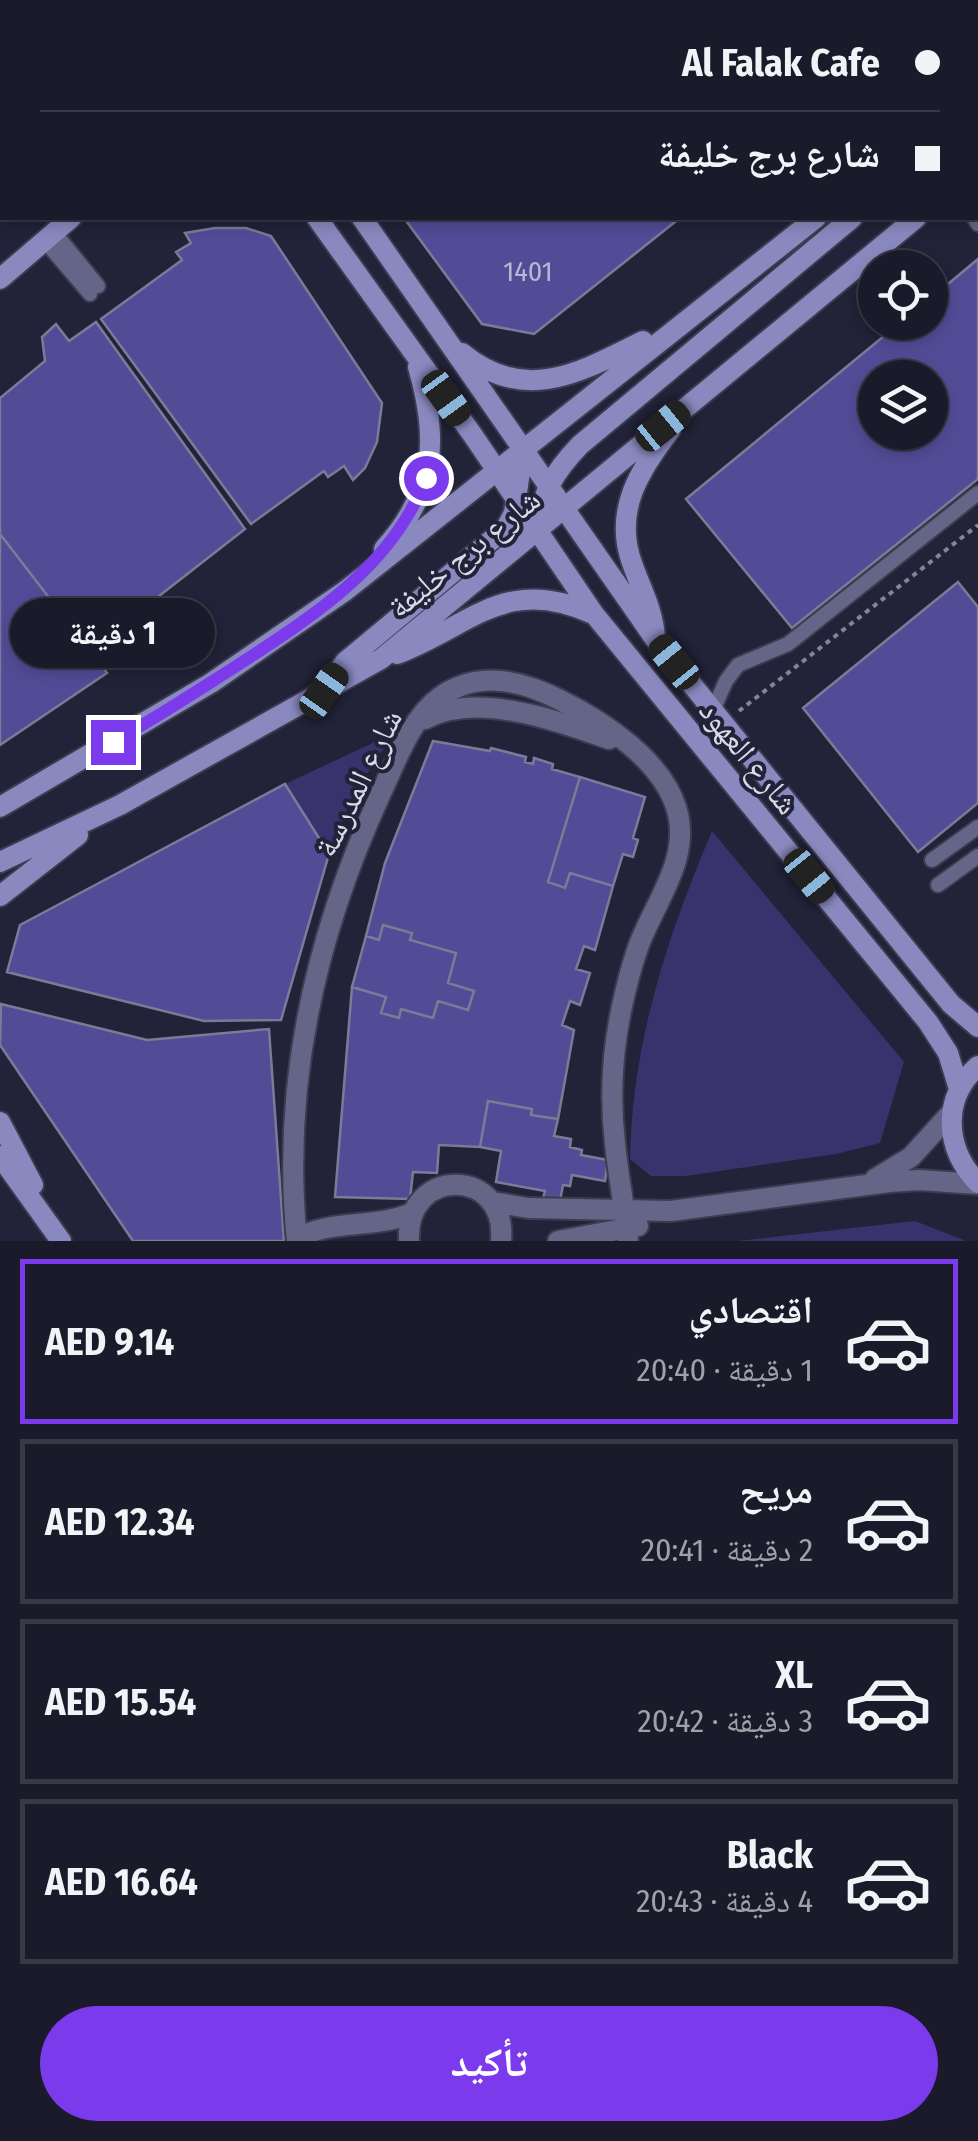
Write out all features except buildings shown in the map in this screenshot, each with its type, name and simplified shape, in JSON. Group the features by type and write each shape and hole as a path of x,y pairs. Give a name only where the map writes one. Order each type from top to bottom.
{"street":[{"path":"0,278 69,220"},
{"name":"شارع العهود","path":"318,220 594,614 928,1022 948,1053 959,1088"},
{"name":"شارع العهود","path":"363,220 656,639 951,1004 978,1028"},
{"name":"شارع برج خليفة","path":"0,806 197,692 345,591 813,220"},
{"path":"538,530 547,486 580,445 850,220"},
{"name":"شارع برج خليفة","path":"0,862 120,805 380,660 914,220"},
{"path":"453,345 498,374 515,379 552,380 588,369 679,324"},
{"path":"345,591 404,526 426,478 431,426 413,351"},
{"path":"656,639 652,609 628,552 628,504 640,472 693,401"},
{"path":"324,691 345,662 506,528 514,513 523,452"},
{"path":"380,660 426,643 472,614 500,604 538,600 575,606 594,614"},
{"name":"شارع المدرسة","path":"297,1240 293,1136 306,1018 325,940 353,858 416,724 441,697 457,688 492,679 510,681 562,701 630,747 666,786 676,807 681,830 679,852 640,943 625,991 616,1040 612,1090 614,1141 627,1227"},
{"path":"416,724 444,710 476,706 569,727 630,747"},
{"path":"0,896 43,859 120,805"},
{"path":"978,1066 959,1088 951,1133 965,1170 978,1184"},
{"path":"859,1186 911,1157 952,1113"},
{"path":"0,1122 26,1168 44,1215"},
{"path":"0,1156 61,1241"},
{"path":"558,1241 627,1227 672,1212 812,1191 919,1180 978,1184"},
{"path":"297,1240 316,1230 366,1234 412,1213 430,1192 456,1184 482,1192 492,1202 503,1228 502,1241"},
{"path":"492,1202 627,1227"},
{"path":"409,1241 412,1213"}],"lane":[{"path":"49,236 94,290"},
{"path":"718,716 726,681 738,665 788,644 978,493"},
{"path":"932,860 978,827"},
{"path":"938,886 978,856"}],"path":[{"path":"718,716 978,525"}],"shaded area":[{"path":"394,733 353,795 329,854 285,784"},
{"path":"712,831 904,1062 880,1143 836,1154 686,1176 651,1176 630,1159 637,1074 655,991 680,911"},
{"path":"915,1221 966,1241 738,1241"}],"route":[{"path":"113,742 211,683 345,591 404,526 426,478"}]}
